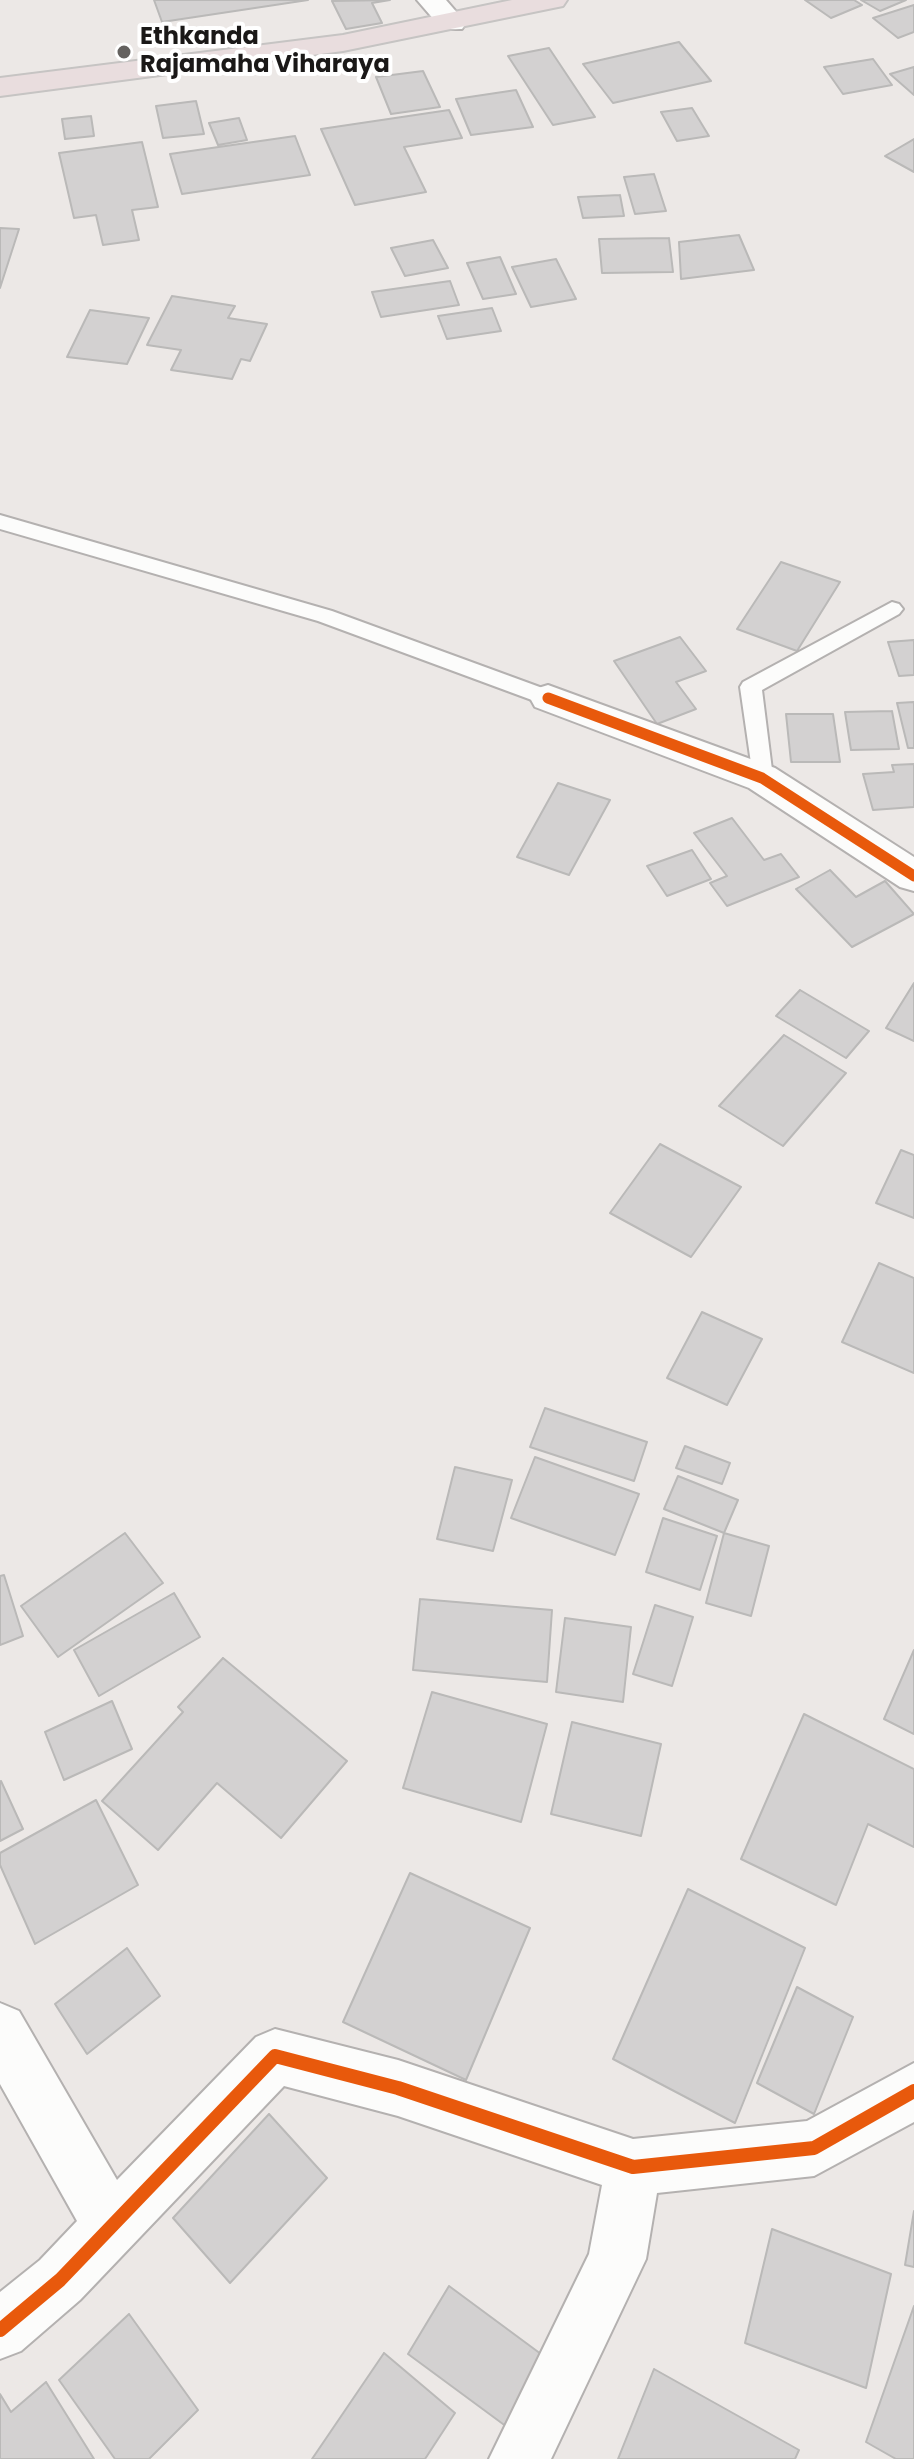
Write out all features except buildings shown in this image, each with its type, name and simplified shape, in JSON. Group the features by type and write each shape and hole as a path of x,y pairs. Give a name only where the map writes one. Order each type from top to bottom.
{"highway":[{"path":"0,87 222,61 452,23 553,0"}],"street":[{"path":"431,0 452,23"},
{"path":"548,698 762,778 914,876"},
{"path":"0,2030 112,2226"},
{"path":"0,2330 60,2280 275,2056 398,2088 633,2167 814,2148 914,2091"},
{"path":"519,2459 617,2259 633,2167"}],"lane":[{"path":"0,522 325,616 548,698"},
{"path":"762,778 751,687 892,609"}],"cycle path":[{"path":"548,698 762,778 914,876"},
{"path":"0,2330 60,2280 275,2056 398,2088 633,2167 814,2148 914,2091"}],"place":[{"name":"Ethkanda Rajamaha Viharaya","path":"124,52"}]}
